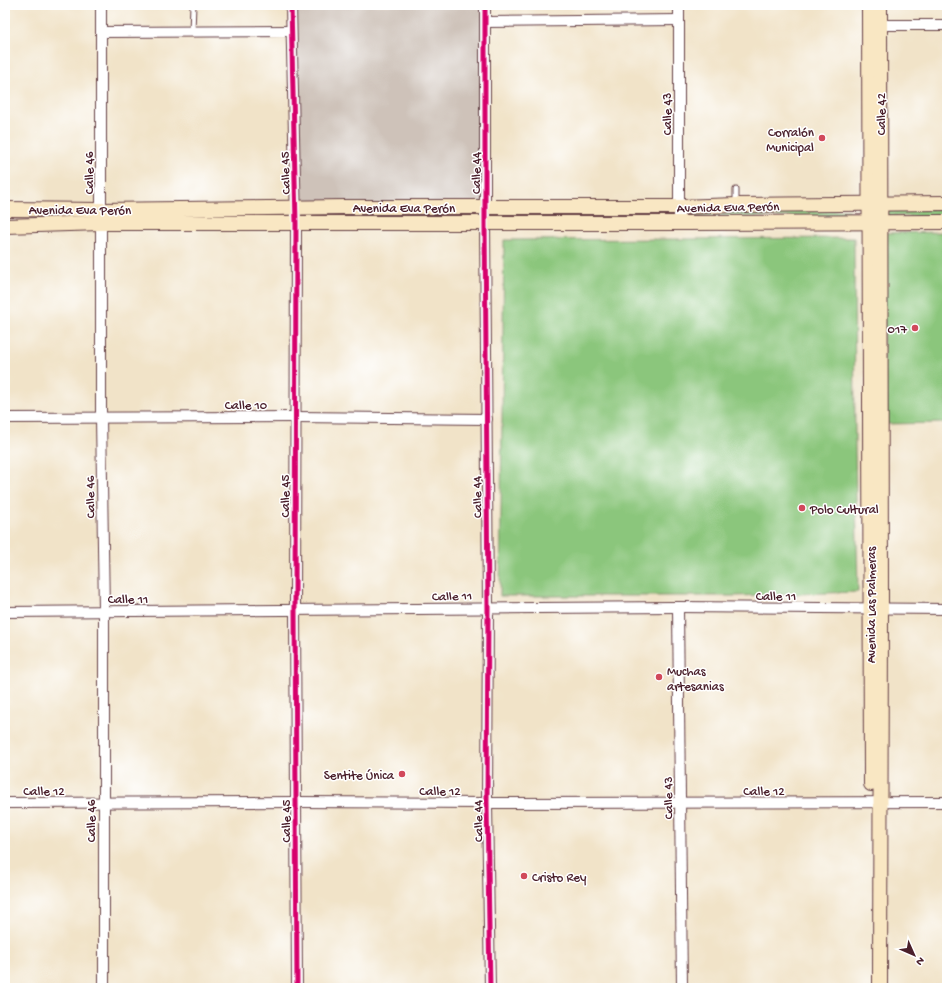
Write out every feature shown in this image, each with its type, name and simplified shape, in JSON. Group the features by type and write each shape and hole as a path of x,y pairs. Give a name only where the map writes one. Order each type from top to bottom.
{"main road":[{"name":"Calle 42","path":"869,5 874,25 875,223"},
{"name":"Calle 42","path":"874,25 880,5"},
{"name":"Avenida Eva Perón","path":"5,226 101,216 296,208 679,207 947,203"},
{"name":"Avenida Eva Perón","path":"5,209 101,216 296,223 679,224 947,222"},
{"name":"Avenida Las Palmeras","path":"871,988 875,803 875,223"},
{"name":"Avenida Las Palmeras","path":"875,803 880,988"}],"street":[{"name":"Calle 46","path":"101,5 101,417 104,611 104,988"},
{"name":"Calle 45","path":"291,5 290,31 296,208 295,610 297,988"},
{"name":"Calle 44","path":"485,5 490,988"},
{"name":"Calle 43","path":"679,5 679,224"},
{"path":"485,22 679,20"},
{"path":"874,25 947,25"},
{"path":"101,32 290,31"},
{"name":"Calle 10","path":"5,418 295,417 486,419"},
{"name":"Calle 43","path":"678,607 682,988"},
{"name":"Calle 11","path":"5,612 678,607 947,609"},
{"name":"Calle 12","path":"5,804 296,802 947,802"}],"lane":[{"path":"192,5 192,32"},
{"path":"736,190 736,205"}],"shaded area":[{"path":"291,5 486,5 486,208 296,208"}],"green space":[{"path":"947,209 947,217 887,216 886,213 889,210"},
{"path":"849,210 852,215 850,217 692,217 696,212"},
{"path":"505,212 659,212 662,217 503,217 502,214"},
{"path":"311,214 467,214 468,217 311,217"},
{"name":"017","path":"947,232 947,423 883,424 884,233"},
{"path":"854,238 855,447 858,592 735,596 500,596 504,240"}],"cycle path":[{"path":"291,5 296,223 295,610 297,988"},
{"path":"485,5 488,608 487,803 490,988"}],"place":[{"name":"Corralón Municipal","path":"822,138"},
{"name":"017","path":"915,328"},
{"name":"Polo Cultural","path":"802,508"},
{"name":"Muchas artesanias","path":"659,677"},
{"name":"Sentite Única","path":"402,774"},
{"name":"Cristo Rey","path":"524,876"}]}
